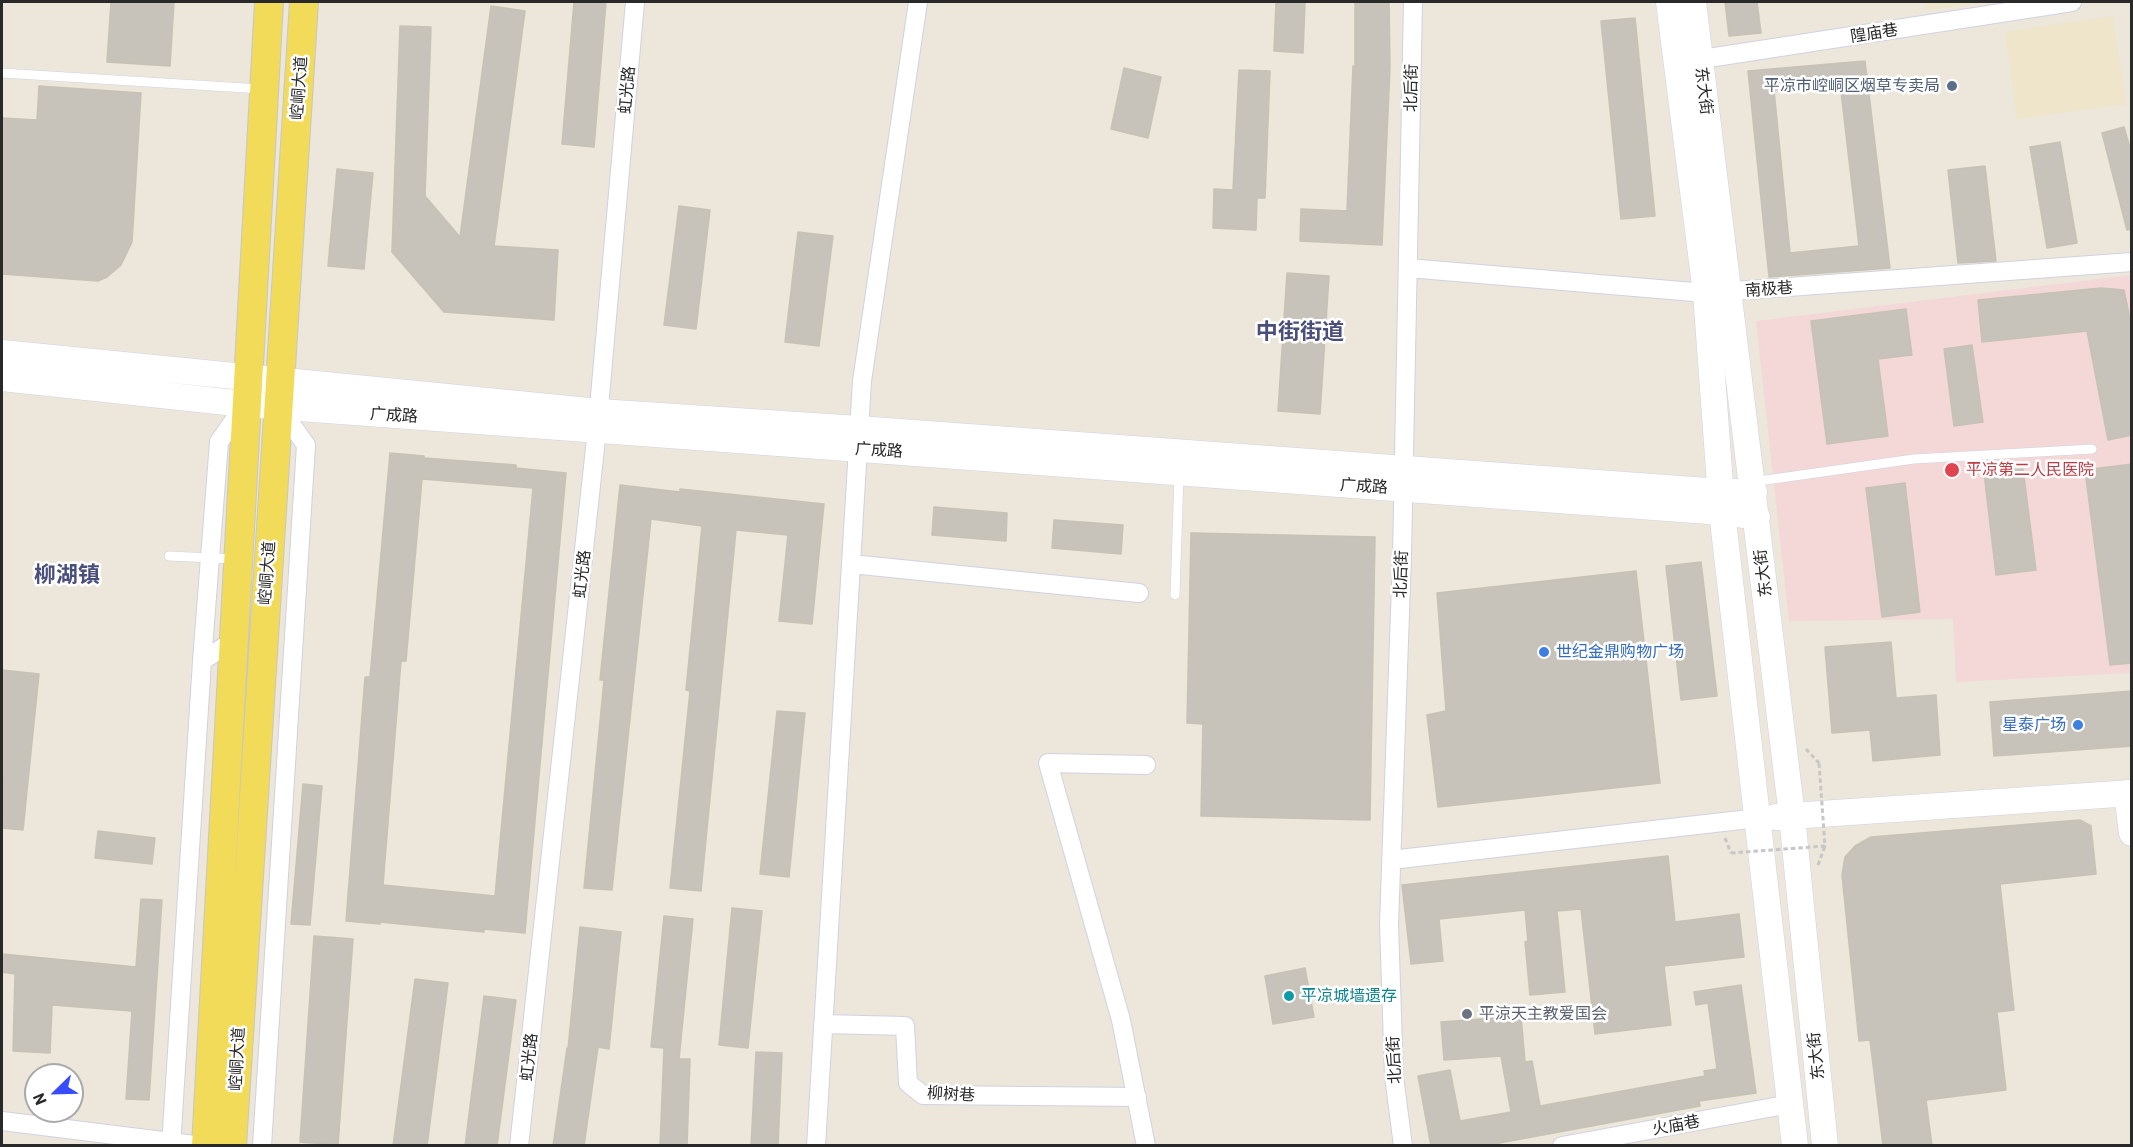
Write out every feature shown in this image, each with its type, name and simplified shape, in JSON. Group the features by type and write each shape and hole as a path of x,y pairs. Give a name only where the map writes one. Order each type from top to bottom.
{"main road":[{"name":"崆峒大道","path":"204,1146 232,641 223,559 246,390 269,2"},
{"name":"崆峒大道","path":"232,1146 304,2"},
{"name":"东大街","path":"1669,2 1688,61 1717,292 1754,497 1792,816 1826,1146"},
{"name":"东大街","path":"1688,61 1693,2"},
{"name":"东大街","path":"1717,292 1722,502 1795,1146"},
{"name":"广成路","path":"2,353 246,390"},
{"name":"广成路","path":"2,378 246,390 598,421 1722,502 1754,497"},
{"name":"广成路","path":"859,439 1179,472 1404,479"},
{"path":"1758,818 2129,793 2132,833"}],"street":[{"name":"虹光路","path":"519,1146 598,421 635,2"},
{"path":"816,1146 862,381 918,2"},
{"name":"北后街","path":"1403,1146 1394,1076 1389,924 1404,479 1413,2"},
{"name":"隍庙巷","path":"1688,61 2072,2"},
{"name":"南极巷","path":"1408,268 1717,292 2132,262"},
{"path":"262,1146 306,445 279,393"},
{"path":"171,1144 202,661 223,559"},
{"path":"851,564 1139,593"},
{"path":"202,661 232,641"},
{"path":"1146,765 1048,763 1121,1020 1146,1146"},
{"path":"1391,860 1758,818"},
{"name":"柳树巷","path":"823,1024 905,1026 908,1083 923,1095 1137,1097"},
{"name":"火庙巷","path":"1562,1146 1790,1104"},
{"path":"2,1121 171,1144 204,1146"}],"lane":[{"path":"2,73 264,89"},
{"path":"1754,497 1914,459 2092,449"},
{"path":"1175,594 1179,472"},
{"path":"169,556 223,559"}],"path":[{"path":"1731,853 1825,846 1819,763"}],"shaded area":[{"path":"1926,2 1988,2 1927,10"},
{"path":"2113,16 2126,104 2017,119 2005,32"},
{"name":"平凉第二人民医院","path":"2131,275 2131,673 1956,682 1953,619 1789,621 1756,321"}],"building":[{"path":"111,2 174,2 170,66 107,62"},
{"path":"574,2 606,2 594,147 562,144"},
{"path":"1276,2 1305,2 1303,53 1274,51"},
{"path":"1355,2 1389,2 1390,68 1382,245 1300,241 1301,209 1347,211 1353,66 1355,67"},
{"path":"1725,2 1757,2 1761,33 1729,36"},
{"path":"491,6 525,11 494,246 558,250 554,320 444,312 392,252 400,26 431,27 425,196 460,237"},
{"path":"1635,18 1655,216 1621,219 1601,21"},
{"path":"1865,61 1890,268 1769,277 1748,71","holes":["1840,83 1859,246 1790,253 1774,90"]},
{"path":"1124,68 1161,77 1148,138 1111,129"},
{"path":"1239,70 1270,71 1265,198 1257,198 1256,230 1213,228 1214,189 1233,190"},
{"path":"39,86 141,93 132,242 121,265 107,277 98,281 2,274 2,118 37,120"},
{"path":"2124,127 2132,155 2132,229 2127,230 2102,133"},
{"path":"2060,142 2077,243 2047,248 2030,147"},
{"path":"1985,166 1996,261 1958,263 1948,170"},
{"path":"337,169 373,173 364,269 328,266"},
{"path":"679,206 710,210 696,329 664,325"},
{"path":"798,232 833,236 819,346 785,342"},
{"path":"1287,273 1329,276 1320,414 1278,411"},
{"path":"2101,288 2124,290 2132,329 2132,435 2108,440 2087,331 1982,342 1978,300"},
{"path":"1906,309 1912,355 1878,359 1888,436 1827,444 1811,321"},
{"path":"1972,345 1983,422 1954,426 1944,349"},
{"path":"390,453 516,465 516,468 566,473 525,933 346,921 365,677 370,677","holes":["422,479 533,488 495,896 383,885 401,661 406,661"]},
{"path":"2132,464 2132,663 2110,665 2085,470"},
{"path":"2023,469 2036,570 1996,575 1984,473"},
{"path":"1905,483 1920,612 1882,617 1866,488"},
{"path":"620,485 824,504 812,624 779,621 788,535 736,530 701,891 670,888 690,691 686,690 702,526 651,519 612,890 584,888 604,680 600,680"},
{"path":"934,507 1007,513 1006,541 932,535"},
{"path":"1054,520 1123,525 1121,554 1052,548"},
{"path":"1191,533 1375,537 1370,820 1201,816 1203,724 1187,723"},
{"path":"1701,562 1717,696 1681,700 1666,566"},
{"name":"世纪金鼎购物广场","path":"1636,571 1660,783 1438,807 1427,715 1446,711 1437,593"},
{"path":"1891,642 1896,698 1936,695 1940,755 1873,761 1870,730 1832,733 1825,647"},
{"path":"2,670 39,674 23,830 2,828"},
{"path":"2132,691 2132,746 1994,756 1990,702"},
{"path":"777,711 805,713 789,877 760,874"},
{"path":"303,784 322,786 310,925 291,924"},
{"path":"2080,820 2091,826 2096,874 2000,884 2014,1010 1997,1012 2006,1090 1926,1100 1932,1146 1883,1146 1870,1040 1859,1041 1842,875 1845,857 1855,846 1871,837"},
{"path":"98,831 155,838 152,864 95,858"},
{"path":"1668,856 1675,922 1739,914 1744,957 1664,966 1671,1025 1595,1034 1581,909 1557,911 1565,992 1530,995 1525,942 1528,941 1525,910 1439,919 1443,961 1411,964 1402,885"},
{"path":"141,899 162,900 149,1100 126,1099 132,1011 52,1005 50,1053 13,1051 15,974 2,972 2,954 136,967"},
{"path":"732,908 762,911 748,1048 719,1045"},
{"path":"664,916 693,919 679,1059 690,1059 687,1146 660,1146 664,1048 651,1047"},
{"path":"580,927 621,932 609,1049 598,1047 584,1146 553,1146 568,1049"},
{"path":"314,936 353,939 338,1145 300,1142"},
{"name":"平凉城墙遗存","path":"1305,968 1314,1017 1273,1024 1265,976"},
{"path":"415,979 448,983 427,1146 393,1146"},
{"path":"1741,985 1756,1093 1699,1101 1700,1106 1483,1146 1431,1146 1418,1076 1450,1070 1460,1121 1511,1112 1501,1056 1444,1060 1441,1022 1521,1016 1525,1062 1532,1061 1540,1106 1705,1076 1704,1071 1717,1069 1708,1003 1696,1005 1694,992"},
{"path":"484,996 516,1000 497,1146 465,1146"},
{"path":"756,1052 782,1053 778,1146 751,1146"}],"place":[{"name":"平凉市崆峒区烟草专卖局","path":"1952,86"},
{"name":"平凉第二人民医院","path":"1952,470"},
{"name":"世纪金鼎购物广场","path":"1544,652"},
{"name":"星泰广场","path":"2078,725"},
{"name":"平凉城墙遗存","path":"1289,996"},
{"name":"平涼天主教爱国会","path":"1467,1014"}],"district":[{"name":"中街街道","path":"1300,332"},
{"name":"柳湖镇","path":"67,575"}]}
